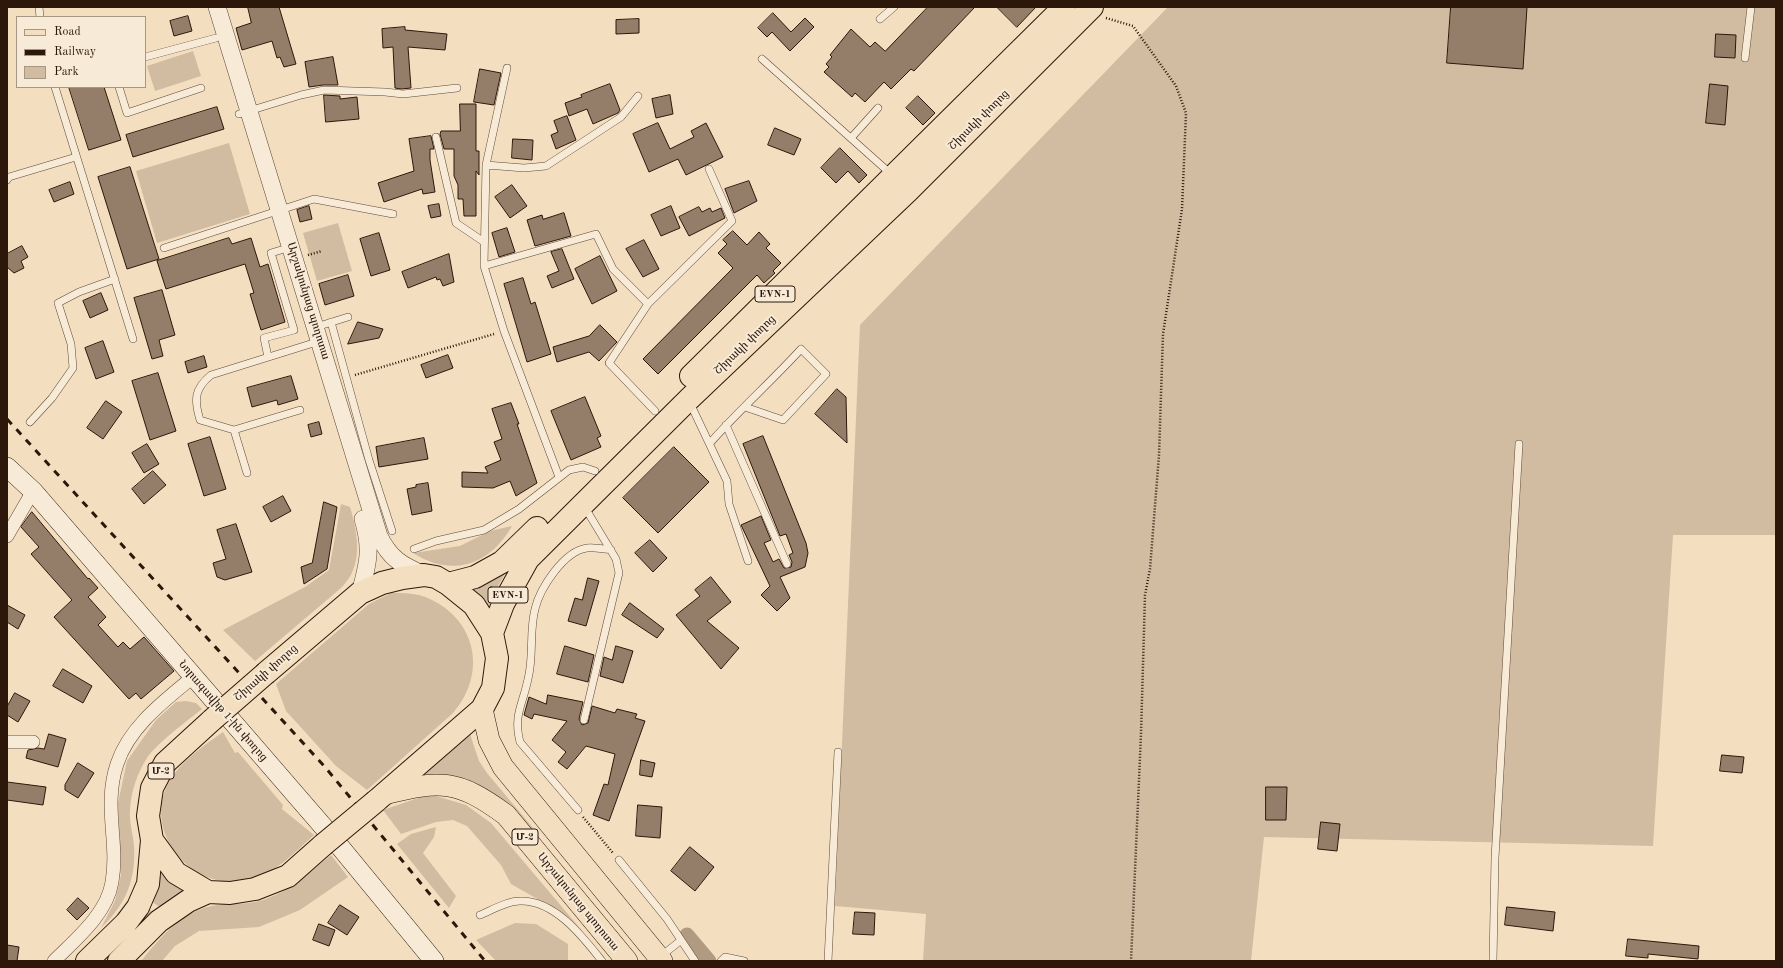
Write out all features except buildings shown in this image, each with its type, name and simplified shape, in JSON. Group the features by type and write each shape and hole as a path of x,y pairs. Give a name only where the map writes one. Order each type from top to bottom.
{"highway":[{"name":"Շիրակի փողոց","path":"448,584 475,577 502,562 894,177 1064,7"},
{"name":"Շիրակի փողոց","path":"492,634 503,604 528,559 689,399 909,190 1089,10"},
{"name":"Շիրակի փողոց","path":"87,961 126,923 138,907 148,884 152,840 148,816 152,788 165,763 212,720 360,593 382,583 424,575 436,577 448,584 474,605 492,634 497,658 493,688 482,709 288,876 256,889 230,893 208,892 176,873 152,840"},
{"path":"118,961 172,911 208,892"}],"main road":[{"name":"Նորագավիթ 1-ին փողոց","path":"7,467 33,492 327,831 434,961"},
{"name":"Մ-2","path":"482,709 489,740 503,767 660,959"},
{"name":"Արշակունյաց պողոտա","path":"380,797 432,784 463,789 487,800 506,815 621,959"}],"street":[{"name":"Արշակունյաց պողոտա","path":"207,7 216,38 244,113 275,211 319,334 379,536 386,550 400,564 424,575"},
{"name":"Արշակունյաց պողոտա","path":"217,7 244,113"},
{"name":"Արշակունյաց պողոտա","path":"275,211 281,250 319,334 369,540 368,563 360,593"},
{"path":"7,536 33,492"},
{"path":"54,961 94,919 106,901 112,883 114,854 110,812 112,783 117,764 124,749 142,721 193,677"},
{"path":"7,742 33,742"}],"lane":[{"path":"880,20 894,7"},
{"path":"1745,58 1751,7"},
{"path":"146,57 216,38"},
{"path":"762,59 894,177"},
{"path":"507,68 486,165 484,266 504,331 559,477"},
{"path":"55,88 134,339"},
{"path":"119,88 128,113 201,88"},
{"path":"244,113 301,95 324,90 403,94 457,88"},
{"path":"486,165 524,168 546,166 621,117 638,96"},
{"path":"851,138 878,108"},
{"path":"436,137 456,223 484,242"},
{"path":"8,178 76,157"},
{"path":"655,411 609,363 648,304 732,221 709,169"},
{"path":"164,248 314,199 393,214"},
{"path":"484,266 596,234 612,269 648,304"},
{"path":"268,357 264,338 294,330 271,253 281,250"},
{"path":"30,422 52,398 73,368 71,344 58,303 78,292 115,279"},
{"path":"300,410 234,430 200,420 196,406 200,384 211,375 268,357 319,334 348,317"},
{"path":"319,334 346,378 369,460 392,531"},
{"path":"710,443 801,348 826,374 783,420 745,407"},
{"path":"689,399 727,481 729,504 748,561"},
{"path":"726,425 787,564"},
{"path":"234,430 247,474"},
{"path":"1493,961 1496,850 1519,444"},
{"path":"414,549 436,541 484,530 519,509 569,470 583,467 595,471"},
{"path":"583,504 616,559 619,573 584,720"},
{"path":"578,810 520,742 517,730 517,717 528,679 535,608 543,589 555,571 573,554 587,548 611,550"},
{"path":"828,961 838,752"},
{"path":"619,860 667,919 680,941 695,961"},
{"path":"480,915 519,901 537,902 557,915 580,934 602,961"},
{"path":"660,959 680,941"},
{"path":"721,961 726,957 744,961"}],"path":[{"path":"1089,10 1133,26 1176,86 1186,113 1182,209 1164,334 1159,455 1150,569 1145,594 1141,734 1131,961"},
{"path":"302,257 322,251"},
{"path":"346,378 504,331"},
{"path":"578,810 619,860"}],"green space":[{"path":"1168,7 1776,7 1776,535 1673,535 1653,846 1264,837 1251,961 923,961 926,914 835,906 860,325"},
{"path":"193,51 201,76 155,91 147,66"},
{"path":"229,143 250,214 157,243 136,171"},
{"path":"338,223 352,271 317,281 303,233"},
{"path":"341,504 350,507 357,539 356,560 353,570 341,588 255,661 223,630 305,587 329,570"},
{"path":"512,526 493,550 469,564 456,566 442,565 428,561 413,553 460,546 490,531"},
{"path":"510,565 494,593 487,612 464,586"},
{"path":"391,593 416,594 430,599 446,609 458,621 467,634 472,650 473,666 470,682 464,698 453,713 367,790 336,766 286,711 276,684 369,604"},
{"path":"186,701 196,703 202,709 151,752 137,776 133,789 130,810 134,846 131,881 128,891 117,910 101,928 115,901 121,875 118,803 127,761 156,720 176,702"},
{"path":"469,731 479,761 487,773 533,828 530,831 419,776"},
{"path":"223,732 235,753 238,752 283,805 282,809 314,835 284,862 268,873 249,880 227,882 207,877 189,866 175,852 165,834 161,814 164,794 174,774 191,756"},
{"path":"436,796 466,805 491,823 584,933 548,905 511,884 501,865 467,826 453,820 436,822 401,834 383,810 421,797"},
{"path":"436,827 434,837 423,853 456,896 449,908 397,844 411,834"},
{"path":"331,855 348,877 300,910 259,927 199,931 175,946 162,961 141,961 165,934 183,918 193,912 217,905 252,903 273,896 299,881"},
{"path":"165,864 194,890 161,908 151,901"},
{"path":"148,908 155,914 104,961 98,961"},
{"path":"515,923 536,924 568,944 568,960 496,961 476,940"}],"waterway":[{"path":"687,935 709,961"}],"railway":[{"path":"7,419 325,767 485,961"}]}
